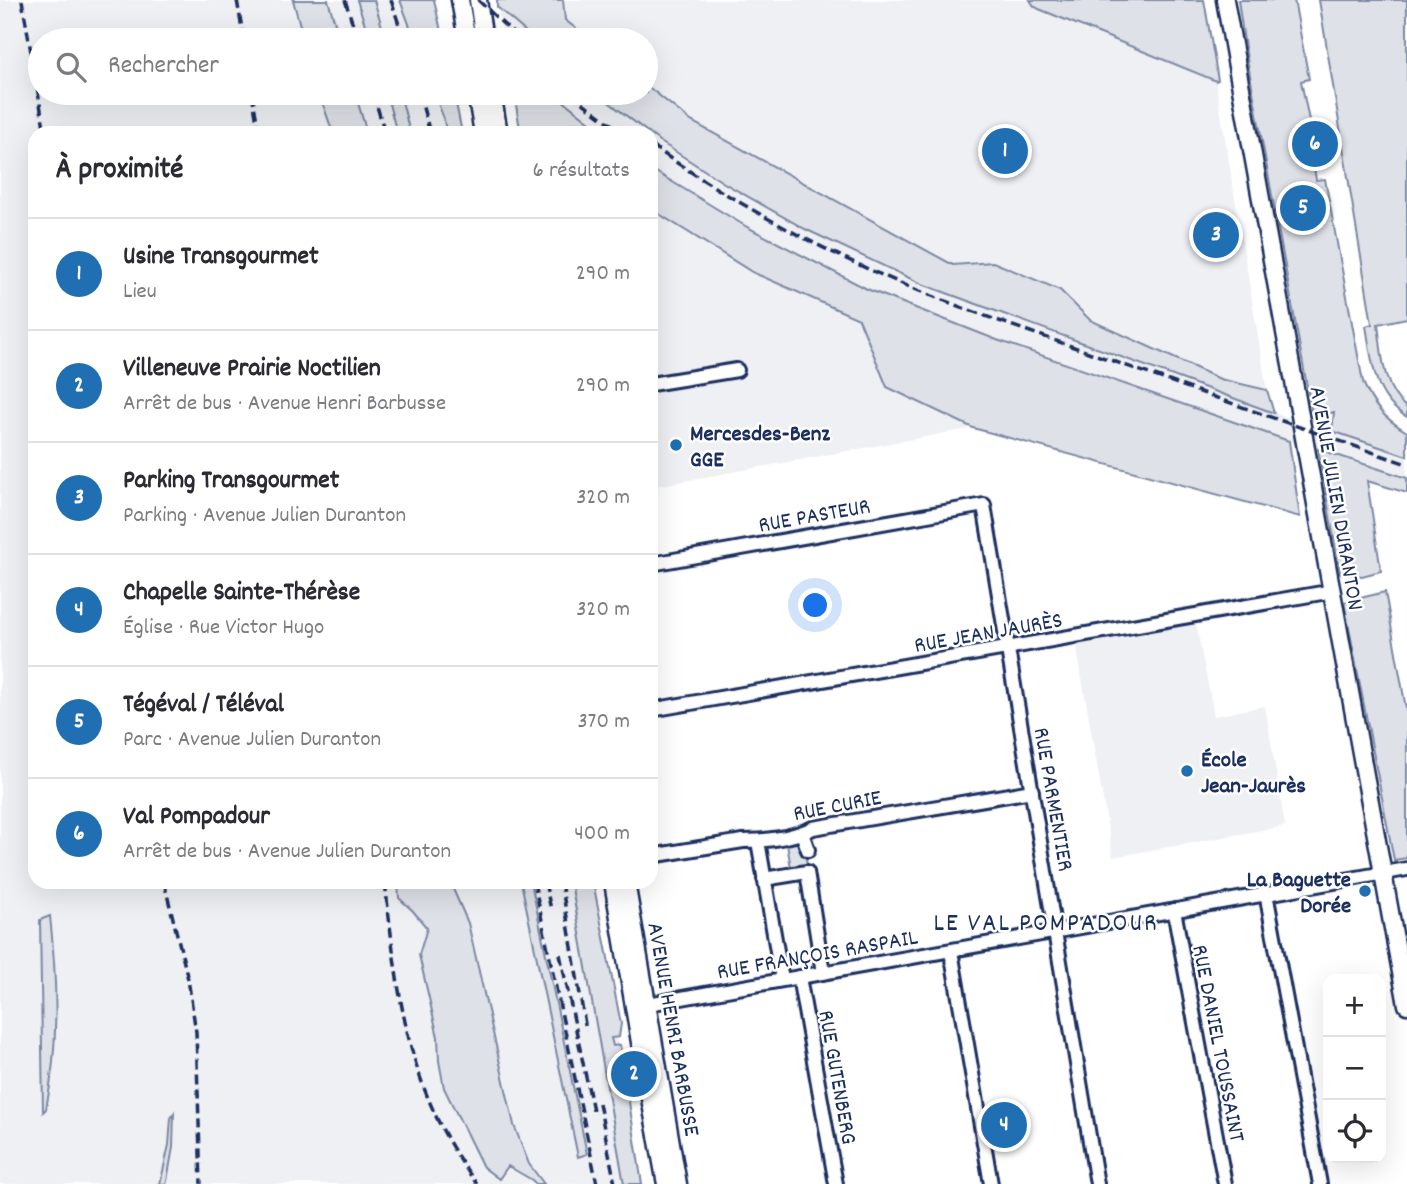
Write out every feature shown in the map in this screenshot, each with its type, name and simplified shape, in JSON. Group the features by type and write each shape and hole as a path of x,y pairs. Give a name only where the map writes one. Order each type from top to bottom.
{"main road":[{"path":"460,0 465,28"},
{"path":"478,0 482,28"},
{"name":"AVENUE JULIEN DURANTON","path":"1225,0 1407,1005"},
{"path":"478,105 482,126"},
{"path":"494,105 498,126"},
{"name":"AVENUE HENRI BARBUSSE","path":"613,889 670,1183"},
{"name":"AVENUE HENRI BARBUSSE","path":"627,889 648,1004 670,1183"}],"street":[{"path":"658,383 737,369"},
{"name":"RUE PASTEUR","path":"658,563 984,505"},
{"name":"RUE PARMENTIER","path":"984,505 1097,1184"},
{"name":"RUE JEAN JAURÈS","path":"658,709 1333,592"},
{"name":"RUE CURIE","path":"658,855 758,841 802,833 813,828 1032,791"},
{"path":"802,833 808,850"},
{"path":"758,841 782,979"},
{"name":"RUE FRANÇOIS RASPAIL","path":"648,1004 1407,869"},
{"path":"764,879 807,872 823,973"},
{"path":"1266,893 1320,1184"},
{"name":"RUE DANIEL TOUSSAINT","path":"1174,910 1225,1184"},
{"path":"951,951 991,1184"},
{"name":"RUE GUTENBERG","path":"799,977 836,1184"},
{"path":"637,1023 648,1004"}],"shaded area":[{"path":"0,0 400,0 410,28 28,28 28,105 438,105 446,126 28,126 28,889 592,889 641,1184 0,1184"},
{"path":"293,0 328,0 336,28 301,28"},
{"path":"357,0 374,0 382,28 366,28"},
{"path":"400,0 434,0 440,28 410,28"},
{"path":"497,0 563,0 565,20 575,28 521,28 497,7"},
{"path":"563,0 1202,0 1267,390 1220,379 1089,320 1060,290 993,262 953,265 691,121 658,95 658,28 575,28 565,20"},
{"path":"1030,0 1204,0 1218,80 1039,9"},
{"path":"1238,0 1294,0 1309,79 1301,81 1316,155 1312,156 1316,180 1325,179 1363,382 1380,411 1407,432 1407,456 1332,431 1334,412 1313,419"},
{"path":"1319,0 1407,0 1407,318 1378,324 1388,381 1392,391 1407,408 1407,417 1387,400 1373,365 1366,326 1372,324"},
{"path":"497,7 522,28 502,28"},
{"path":"658,95 691,121 953,265 993,262 1060,290 1090,320 1220,379 1267,390 1274,413 922,284 805,229 724,183 659,141 658,126 640,126 612,105 658,105"},
{"path":"323,105 359,105 365,126 331,126"},
{"path":"389,105 403,105 408,126 395,126"},
{"path":"439,105 456,105 461,126 445,126"},
{"path":"516,105 568,105 595,126 520,126"},
{"path":"568,105 613,105 640,126 595,126"},
{"path":"658,139 724,183 805,229 922,284 1274,413 1407,456 1407,478 1289,441 997,340 867,289 747,227 658,173"},
{"path":"658,173 747,227 867,289 997,340 1289,441 1300,517 973,428 887,387 859,319 752,272 658,213"},
{"path":"658,213 752,272 859,319 887,387 973,428 658,486"},
{"path":"1318,449 1407,478 1407,493 1367,481 1381,571 1362,576 1340,573"},
{"path":"1385,592 1407,714 1407,858 1394,860 1344,602"},
{"name":"École Jean-Jaurès","path":"1196,624 1214,716 1265,706 1285,826 1113,857 1076,644"},
{"path":"802,841 807,865 791,868 787,844"},
{"path":"398,889 453,889 468,923 514,1125 529,1164 544,1184 536,1184 508,1166 499,1179 483,1167 444,1088 438,1037 419,955 427,928 399,898"},
{"path":"522,889 532,889 587,1154 578,1157"},
{"path":"572,889 594,889 621,1024 619,1037 611,1038 613,1046 620,1045 642,1184 624,1184"},
{"path":"50,916 55,1037 50,1085 46,1109 43,1112 40,920"},
{"path":"174,1113 173,1147 167,1181 166,1184 160,1184 169,1145 171,1118"}],"railway":[{"path":"22,0 28,35"},
{"path":"237,0 242,28"},
{"path":"345,0 354,28"},
{"path":"391,0 400,28"},
{"path":"478,0 507,28"},
{"path":"40,105 44,126"},
{"path":"254,105 258,126"},
{"path":"377,105 383,126"},
{"path":"422,105 428,126"},
{"path":"586,105 614,126"},
{"path":"658,150 761,215 848,260 903,284 1010,325 1407,464"},
{"path":"166,889 188,979 196,1032 201,1184"},
{"path":"386,889 401,1002 420,1077 434,1113 453,1149 477,1184"},
{"path":"535,889 597,1184"},
{"path":"546,889 551,910"},
{"path":"562,889 586,1030"},
{"path":"560,954 594,1115"},
{"path":"599,1103 615,1184"}],"place":[{"name":"Val Pompadour","path":"1315,144"},
{"name":"Usine Transgourmet","path":"1005,151"},
{"name":"Tégéval / Téléval","path":"1303,208"},
{"name":"Parking Transgourmet","path":"1216,235"},
{"name":"Mercesdes-Benz GGE","path":"676,445"},
{"name":"École Jean-Jaurès","path":"1187,771"},
{"name":"La Baguette Dorée","path":"1365,891"},
{"name":"Villeneuve Prairie Noctilien","path":"634,1074"},
{"name":"Chapelle Sainte-Thérèse","path":"1004,1125"}],"district":[{"name":"LE VAL POMPADOUR","path":"1046,921"}]}
